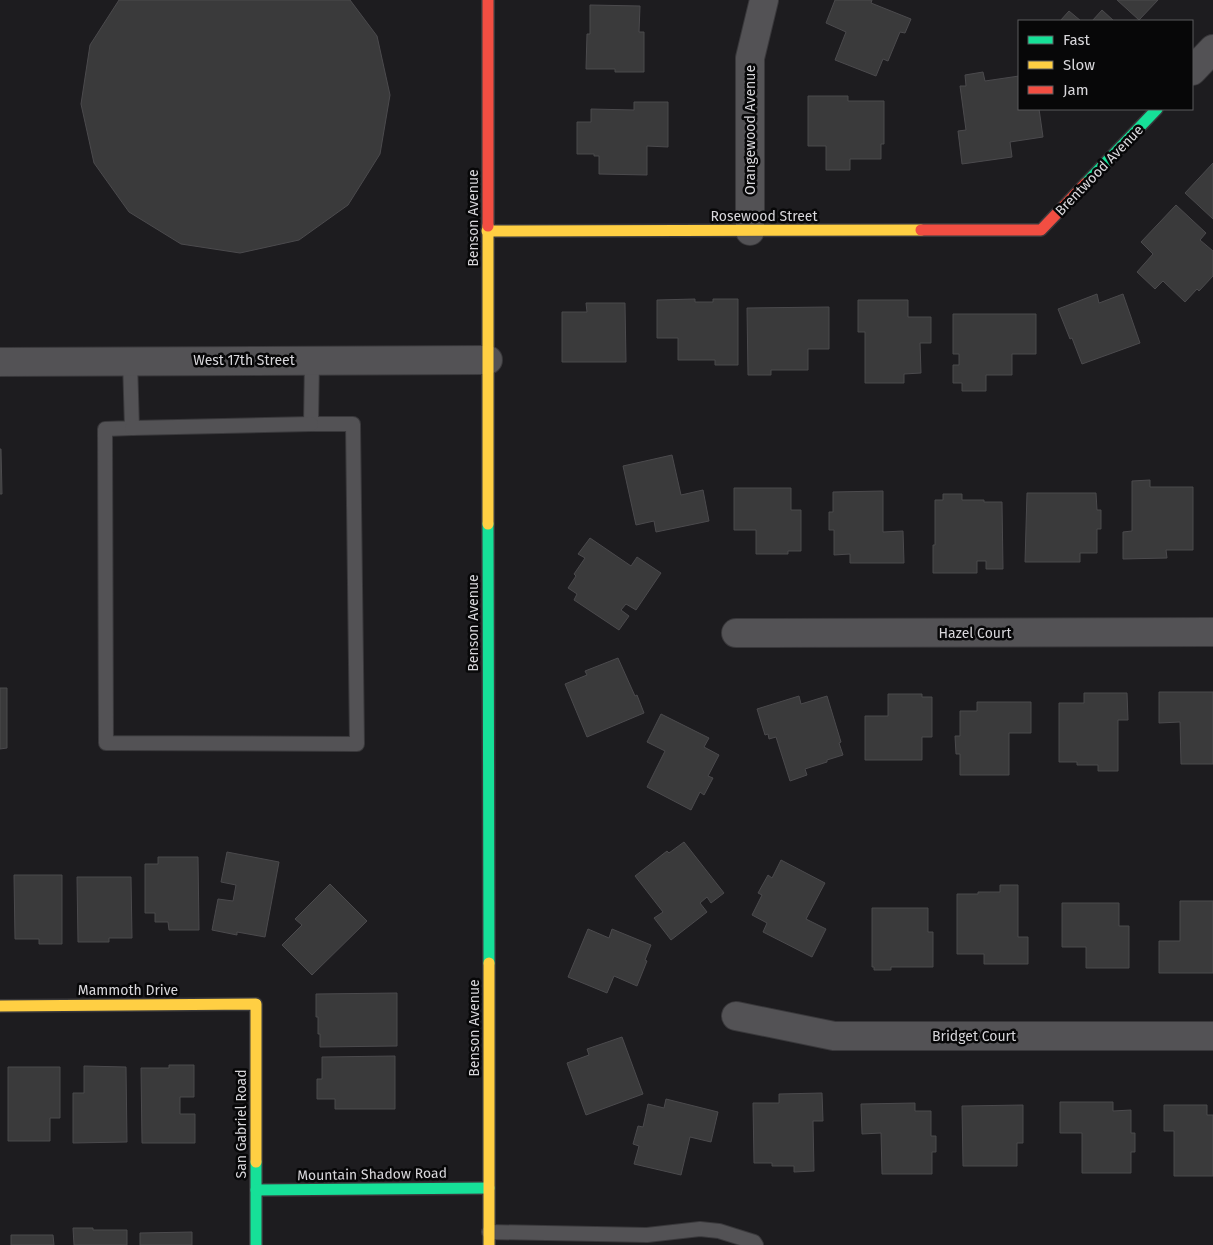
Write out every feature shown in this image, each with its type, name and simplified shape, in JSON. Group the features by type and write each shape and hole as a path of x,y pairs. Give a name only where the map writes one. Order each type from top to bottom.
{"street":[{"name":"Benson Avenue","path":"488,0 489,1239"},
{"name":"Orangewood Avenue","path":"750,231 750,58 764,0"},
{"path":"1193,70 1213,48"},
{"name":"Brentwood Avenue","path":"1041,230 1155,110"},
{"name":"Rosewood Street","path":"487,231 1041,230"},
{"name":"West 17th Street","path":"0,362 488,360"},
{"name":"Hazel Court","path":"736,634 1213,632"},
{"name":"Mammoth Drive","path":"0,1006 256,1004"},
{"name":"San Gabriel Road","path":"256,1004 256,1245"},
{"name":"Bridget Court","path":"736,1016 834,1036 1213,1036"},
{"name":"Mountain Shadow Road","path":"256,1190 489,1188"}],"lane":[{"path":"311,424 312,360"},
{"path":"130,361 132,428"},
{"path":"353,424 357,744 106,743 105,429 132,428 353,424"},
{"path":"489,1239 647,1235 700,1228 719,1231 754,1242 756,1245"},
{"path":"647,1235 661,1245"}],"building":[{"path":"119,0 350,0 377,36 390,95 380,154 348,205 299,240 240,253 181,244 129,212 94,163 81,104 90,45"},
{"path":"835,0 872,0 871,3 911,19 905,33 900,32 888,61 883,59 876,76 835,60 846,32 826,23"},
{"path":"1117,0 1158,0 1139,20"},
{"path":"590,5 640,6 639,32 644,32 644,72 586,69 587,34 590,34"},
{"path":"1102,10 1113,20 1093,20"},
{"path":"1069,11 1080,20 1061,20"},
{"path":"983,72 985,81 1018,76 1018,110 1039,110 1043,137 1010,142 1012,157 962,164 958,131 966,130 960,86 966,86 965,75"},
{"path":"808,96 848,96 848,101 884,101 884,144 881,144 881,159 850,159 850,170 826,170 826,146 808,146"},
{"path":"634,102 668,102 668,147 647,146 647,175 599,174 599,156 594,156 594,154 577,154 577,122 591,122 591,109 634,110"},
{"path":"1213,163 1213,219 1185,193"},
{"path":"1176,205 1206,233 1200,240 1213,251 1213,276 1185,302 1163,281 1155,289 1137,272 1153,254 1141,242"},
{"path":"1097,294 1099,303 1123,294 1140,343 1082,364 1058,309"},
{"path":"695,299 695,302 713,302 713,299 738,299 738,365 715,365 715,360 678,360 678,338 657,338 657,300"},
{"path":"858,300 908,300 908,317 931,317 931,343 920,343 921,373 904,374 904,383 865,383 865,332 858,332"},
{"path":"586,303 625,303 626,362 562,362 562,312 587,312"},
{"path":"829,307 829,349 808,349 808,370 771,370 771,375 748,375 747,308"},
{"path":"953,314 1036,314 1036,354 1012,354 1012,375 986,375 986,391 962,391 962,383 953,383 953,365 959,365 959,354 953,354"},
{"path":"1,449 2,494 0,494"},
{"path":"672,455 681,495 703,490 709,521 656,532 654,521 636,525 623,466"},
{"path":"1150,480 1150,487 1193,487 1193,550 1166,550 1167,558 1123,559 1123,532 1132,531 1132,481"},
{"path":"734,488 791,488 791,510 801,510 801,551 788,551 788,554 756,554 756,530 734,530"},
{"path":"883,491 883,532 903,531 904,563 850,563 850,554 834,555 834,530 829,530 829,512 833,512 833,492"},
{"path":"1027,493 1096,493 1097,510 1101,510 1101,529 1097,529 1097,553 1080,553 1080,562 1025,562"},
{"path":"943,494 962,494 962,500 1002,502 1003,569 986,569 986,561 977,561 977,573 933,573 935,500 943,500"},
{"path":"590,538 631,566 637,557 661,573 636,610 626,604 621,610 629,616 619,630 574,600 577,594 568,588 576,576 574,574 585,558 578,554"},
{"path":"618,658 644,713 587,737 565,684 587,675 585,671"},
{"path":"0,688 7,688 7,748 0,749"},
{"path":"1159,692 1213,692 1213,764 1181,764 1180,722 1159,723"},
{"path":"1084,693 1127,693 1128,720 1118,720 1118,771 1098,771 1098,765 1077,765 1077,762 1059,762 1059,703 1084,703"},
{"path":"888,694 922,694 922,697 932,697 932,737 922,737 922,760 865,760 865,716 888,716"},
{"path":"799,696 801,704 827,696 843,755 805,769 807,775 790,781 776,737 769,739 768,734 765,735 757,709"},
{"path":"977,702 1031,702 1031,733 1009,733 1009,775 960,775 960,754 956,754 955,736 960,736 960,711 977,711"},
{"path":"661,714 709,738 704,747 719,755 708,776 713,778 704,795 700,792 691,810 647,787 665,751 647,742"},
{"path":"684,842 724,893 711,903 707,897 700,903 707,912 671,940 654,918 663,912 635,876 667,851 669,853"},
{"path":"227,852 279,862 265,937 237,932 237,935 212,930 218,899 233,901 236,885 221,882"},
{"path":"158,857 198,857 199,930 169,930 168,922 155,922 155,913 145,913 145,864 158,864"},
{"path":"781,860 825,883 806,919 826,929 812,957 763,932 767,923 752,915 762,895 758,893 768,875 772,878"},
{"path":"14,875 62,875 62,944 39,944 39,939 15,939"},
{"path":"77,877 131,877 132,938 109,938 109,942 78,942"},
{"path":"330,884 367,921 312,975 282,945 302,925 295,919"},
{"path":"1000,885 1018,885 1018,937 1028,937 1028,964 984,964 984,954 957,954 957,894 1000,892"},
{"path":"1180,901 1213,901 1213,973 1159,973 1159,941 1180,941"},
{"path":"1062,903 1119,903 1119,926 1129,926 1129,968 1086,968 1086,947 1062,947"},
{"path":"872,908 928,908 928,932 933,932 933,967 891,967 891,970 874,970 874,967 872,967"},
{"path":"588,929 609,938 612,929 651,945 637,986 614,976 607,993 568,977"},
{"path":"397,993 397,1046 320,1047 318,1017 316,1017 316,994"},
{"path":"622,1037 643,1094 586,1115 567,1063 589,1055 587,1049"},
{"path":"395,1056 395,1109 335,1109 335,1099 317,1099 317,1079 322,1079 322,1057"},
{"path":"169,1065 194,1065 194,1097 180,1097 180,1114 195,1114 195,1143 142,1143 141,1068 169,1068"},
{"path":"84,1066 126,1067 127,1142 73,1143 73,1093 84,1093"},
{"path":"8,1067 60,1067 60,1118 50,1118 50,1141 8,1141"},
{"path":"822,1093 823,1121 813,1121 814,1171 794,1172 794,1166 772,1166 772,1163 754,1163 753,1103 779,1103 779,1094"},
{"path":"666,1099 718,1112 711,1142 690,1137 681,1175 634,1164 639,1146 633,1144 638,1126 643,1127 648,1104 664,1108"},
{"path":"1060,1102 1113,1102 1113,1111 1131,1110 1131,1133 1135,1133 1135,1152 1131,1152 1131,1173 1082,1173 1082,1133 1060,1133"},
{"path":"915,1103 915,1111 931,1111 931,1136 936,1136 936,1152 932,1152 932,1174 882,1174 881,1133 862,1134 861,1104"},
{"path":"1023,1105 1023,1143 1017,1143 1017,1166 963,1166 962,1106"},
{"path":"1164,1105 1207,1105 1207,1115 1213,1115 1213,1176 1174,1176 1174,1131 1164,1131"},
{"path":"73,1228 127,1230 127,1245 74,1245"},
{"path":"192,1232 192,1245 140,1245 140,1233"},
{"path":"11,1235 53,1235 54,1245 11,1245"}],"traffic: fast":[{"path":"1086,183 1156,110"},
{"path":"488,524 489,963"},
{"path":"256,1162 256,1245"},
{"path":"256,1190 489,1188"}],"traffic: slow":[{"path":"488,226 488,524"},
{"path":"487,231 921,230"},
{"path":"489,963 489,1245"},
{"path":"0,1006 256,1004 256,1162"}],"traffic: jam":[{"path":"488,0 488,226"},
{"path":"921,230 1041,230 1086,183"}]}
